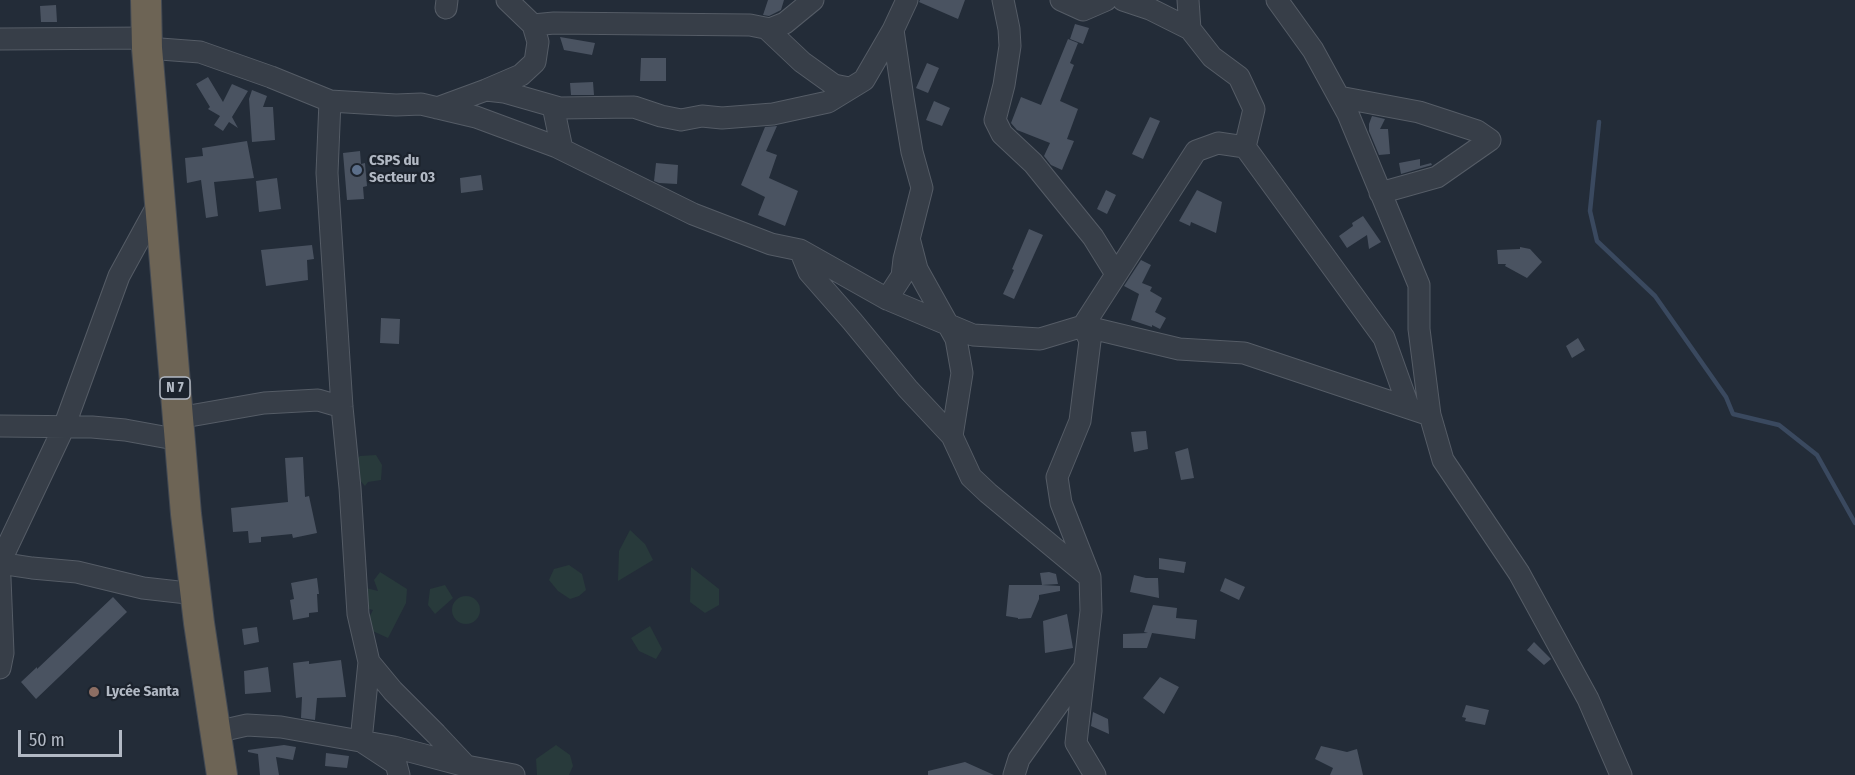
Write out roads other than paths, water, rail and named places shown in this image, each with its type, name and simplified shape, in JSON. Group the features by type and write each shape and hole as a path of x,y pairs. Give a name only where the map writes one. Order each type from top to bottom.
{"highway":[{"name":"N 7","path":"146,0 147,43 186,514 222,775"}],"street":[{"path":"437,108 521,75 535,62 538,42 533,25 507,0"},
{"path":"533,25 554,23 738,24 770,29 785,23 813,0"},
{"path":"486,90 504,92 560,108 634,107 681,120 702,116 722,118 773,114 828,102 864,80 893,30 907,0"},
{"path":"1003,0 1010,46 1004,85 995,120 1002,134 1033,163 1093,237 1116,274"},
{"path":"1060,0 1083,10 1106,0"},
{"path":"1123,0 1150,9 1191,29 1212,57 1239,77 1254,109 1245,147"},
{"path":"1188,0 1191,29"},
{"path":"1277,0 1313,50 1348,114 1419,285 1419,329 1430,415 1443,460 1519,573 1588,699 1621,775"},
{"path":"766,28 818,74 834,85 849,88"},
{"path":"887,299 902,276 904,259 922,188 912,152 893,30"},
{"path":"0,39 147,43 200,52 330,101 396,105 421,104 476,117 562,149 693,214 771,244 800,250 887,299 973,335 1040,339 1083,326 1179,349 1244,353 1430,415"},
{"path":"1339,97 1419,112 1478,131 1490,141 1437,177 1380,193"},
{"path":"330,101 327,173 342,407 358,614 369,662 361,741"},
{"path":"553,106 562,149"},
{"path":"1083,326 1196,151 1218,143 1245,147 1384,338 1409,408"},
{"path":"160,201 119,276 64,427 0,562 32,568 77,572 143,588 196,594"},
{"path":"909,240 917,269 956,339 962,373 952,435"},
{"path":"800,250 809,272 908,389 952,435 971,477 1090,577"},
{"path":"1083,326 1090,341 1080,421 1057,477 1061,503 1090,577 1091,611 1076,743 1095,775"},
{"path":"0,426 125,430 179,429 264,403 318,400 342,407"},
{"path":"0,578 3,653 0,668"},
{"path":"369,662 393,691 470,770"},
{"path":"1014,775 1019,759 1085,667"},
{"path":"216,732 248,725 281,727 417,752 470,770 514,775"},
{"path":"361,741 396,764 399,775"}],"waterway":[{"path":"1599,122 1590,211 1597,241 1655,296 1726,397 1733,414 1779,425 1817,455 1855,523"}],"place":[{"name":"CSPS du Secteur 03","path":"357,170"},
{"name":"Lycée Santa","path":"94,692"}]}
